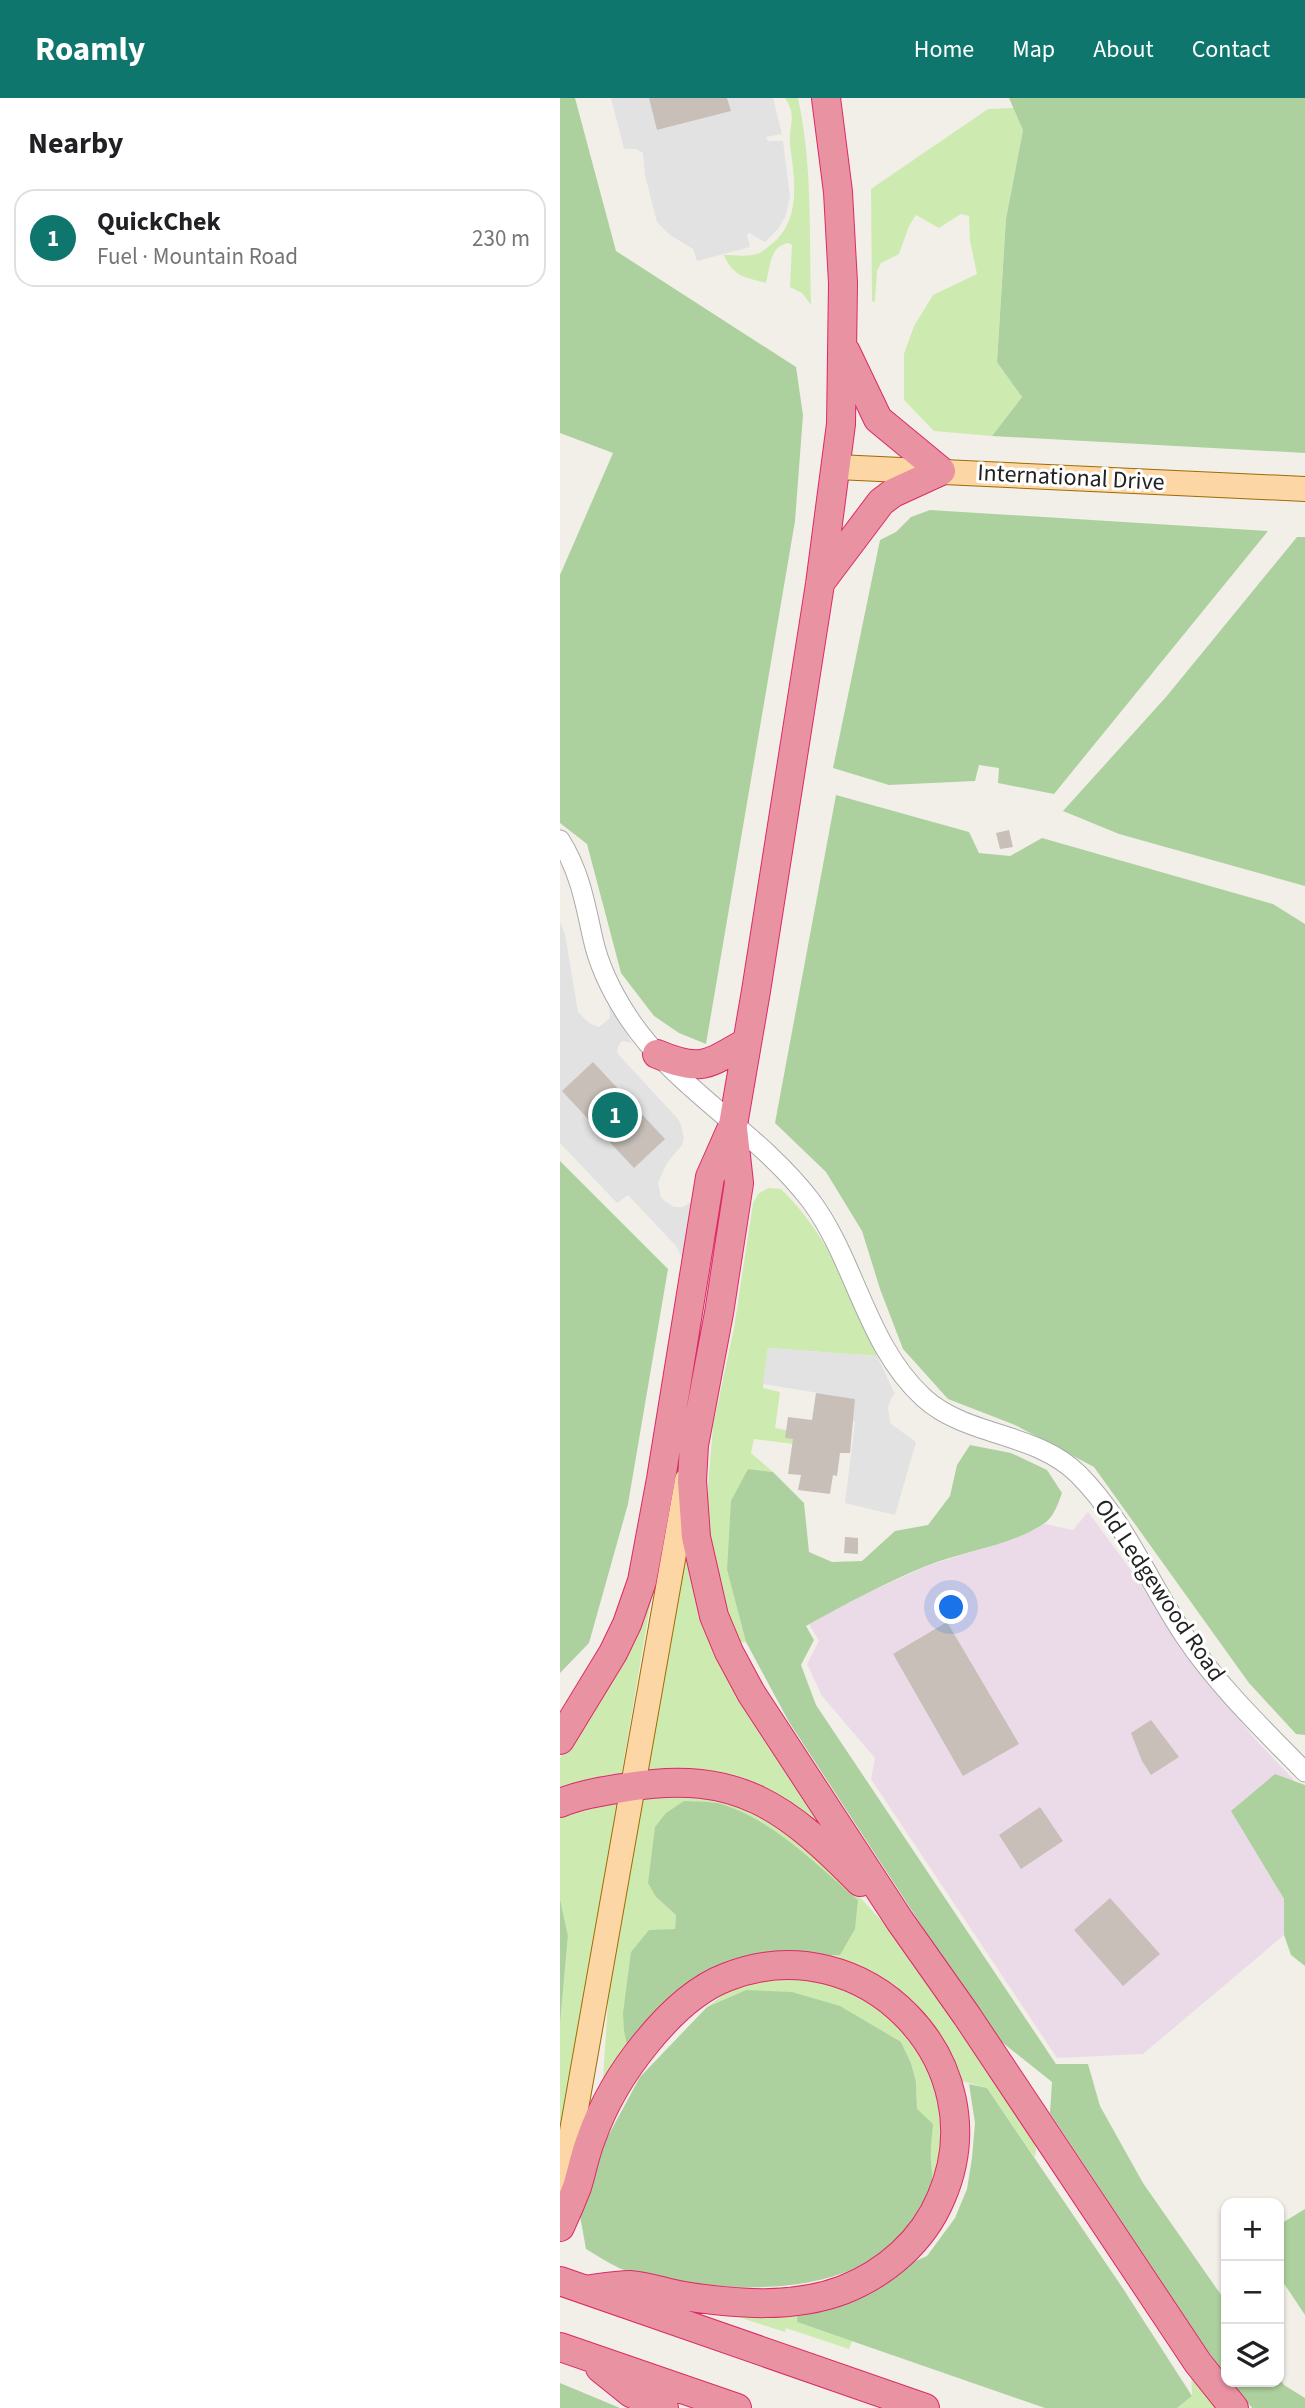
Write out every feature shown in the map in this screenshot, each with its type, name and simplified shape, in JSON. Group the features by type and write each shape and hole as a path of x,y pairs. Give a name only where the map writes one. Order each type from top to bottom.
{"highway":[{"path":"560,1740 613,1653 627,1624 642,1581 666,1452 710,1177 733,1125 747,1042 820,584 841,424 841,237 826,98"},
{"path":"820,584 881,502 941,471 878,419 843,346"},
{"path":"657,1054 686,1065 704,1065 747,1042"},
{"path":"733,1125 739,1183 719,1313 694,1445 693,1504 697,1545 714,1616 751,1693 900,1921 967,2015 1198,2362 1234,2408"},
{"path":"560,1803 588,1794 632,1786 696,1783 725,1787 760,1800 789,1818 820,1842 900,1921"},
{"path":"560,2227 577,2188 596,2126 629,2066 647,2042 680,2008 704,1988 725,1978 747,1970 790,1966 832,1972 854,1979 875,1989 900,2008 916,2025 941,2064 955,2124 955,2152 950,2175 937,2208 923,2232 885,2267 866,2279 825,2295 774,2302 713,2300 631,2285 573,2285"},
{"path":"573,2285 925,2408"},
{"path":"569,2350 631,2393 664,2408"},
{"path":"569,2350 737,2408"}],"main road":[{"name":"International Drive","path":"837,467 1305,489"},
{"path":"560,2199 671,1556 694,1445"}],"street":[{"name":"Old Ledgewood Road","path":"560,840 575,866 597,953 630,1020 657,1054 774,1162 810,1201 849,1270 886,1351 906,1381 927,1401 943,1411 1038,1448 1066,1463 1077,1473 1108,1508 1127,1536 1166,1607 1215,1677 1305,1772"}],"shaded area":[{"path":"611,98 649,98 658,130 730,111 727,98 773,98 782,134 766,137 768,141 783,141 790,197 786,215 778,229 765,242 749,233 747,235 750,247 697,261 693,249 670,235 657,222 645,175 643,153 636,149 624,149"},
{"path":"560,922 565,934 578,1012 589,1023 599,1027 610,1018 609,1006 632,1043 622,1041 617,1053 681,1125 684,1139 682,1145 667,1163 658,1183 661,1197 674,1207 683,1207 694,1200 684,1261 676,1246 628,1195 617,1203 560,1143"},
{"path":"768,1348 877,1356 895,1394 888,1407 890,1423 916,1442 895,1515 845,1503 855,1422 852,1421 855,1399 763,1384"},
{"path":"1088,1512 1204,1678 1294,1780 1244,1821 1284,1900 1284,1935 1143,2054 1057,2058 871,1779 875,1758 822,1696 807,1664 819,1641 809,1624 848,1602 927,1566 1008,1540 1045,1524 1073,1530"}],"green space":[{"path":"560,98 575,98 616,251 796,367 803,415 795,521 706,1044 679,1033 654,1016 621,973 587,844 560,823 560,575 613,453 560,433"},
{"path":"785,98 798,98 803,124 809,201 811,305 802,293 790,287 792,245 789,243 774,252 766,283 736,272 724,255 759,253 774,242 789,221 794,196 790,138 792,116"},
{"path":"1009,98 1305,98 1305,453 992,436 1022,397 997,362 1006,219 1023,130"},
{"path":"1014,108 1023,130 1006,219 997,361 1022,397 992,436 934,431 904,400 904,354 914,326 933,295 977,274 970,241 969,216 961,214 939,228 916,215 899,254 881,263 877,271 875,302 872,301 871,189 988,109"},
{"path":"930,510 1268,531 1054,794 998,783 999,768 979,765 975,781 889,785 833,768 880,540 896,532 911,517"},
{"path":"1297,537 1305,537 1305,886 1119,834 1063,811 1166,697"},
{"path":"836,795 969,832 979,853 1010,856 1042,838 1273,904 1305,924 1305,1735 1296,1734 1249,1683 1094,1467 1015,1425 948,1399 903,1349 862,1231 826,1172 775,1123"},
{"path":"560,1161 668,1269 628,1504 589,1643 560,1673"},
{"path":"768,1188 781,1189 798,1207 825,1246 877,1356 768,1348 763,1388 780,1392 775,1428 809,1441 809,1446 754,1439 751,1453 773,1472 748,1469 727,1570 746,1642 736,1642 720,1600 706,1532 707,1499 713,1426 734,1328 753,1203 758,1194"},
{"path":"970,1445 1011,1453 1047,1470 1062,1493 1049,1519 1029,1532 911,1573 806,1626 814,1640 801,1665 816,1705 1056,2064 1088,2064 1100,2106 1143,2183 1221,2295 1221,2368 1050,2113 1052,2082 993,2035 789,1722 746,1642 727,1570 731,1501 748,1469 773,1472 804,1503 809,1552 832,1562 862,1561 895,1531 928,1525 950,1496 957,1465"},
{"path":"683,1550 825,1828 647,1775"},
{"path":"653,1588 621,1777 560,1793 560,1758 596,1702"},
{"path":"1275,1774 1305,1785 1305,1966 1291,1955 1284,1935 1284,1899 1231,1811"},
{"path":"706,1794 773,1818 847,1883 899,1940 1032,2137 1036,2149 1035,2158 987,2088 955,2079 949,2062 818,1960 858,1900 804,1854 752,1817 656,1897 676,1915 675,1930 628,2050 606,2080 603,2079 609,1987 641,1796"},
{"path":"684,1801 717,1803 740,1811 794,1845 858,1900 855,1929 840,1955 794,1956 741,1963 628,2050 623,2013 631,1952 649,1930 675,1929 676,1915 656,1897 648,1883 655,1827 666,1813"},
{"path":"618,1803 560,2136 560,2024 568,1936 560,1899 560,1812"},
{"path":"560,1899 568,1936 560,2024"},
{"path":"803,1977 848,1987 913,2035 939,2095 943,2160 932,2184 930,2160 917,2109 916,2082 901,2042 746,1990 707,2007 734,1987 749,1981"},
{"path":"746,1990 792,1992 840,2006 901,2042 916,2082 917,2109 933,2124 931,2188 912,2223 887,2249 856,2268 821,2280 784,2286 707,2285 647,2276 619,2268 586,2249 580,2216 595,2160 640,2077 707,2007"},
{"path":"969,2084 987,2088 1122,2287 1192,2396 1177,2408 1045,2408 797,2322 798,2311 927,2256 955,2218 967,2189 972,2158 975,2123"},
{"path":"1305,2209 1305,2315 1284,2284 1284,2222"},
{"path":"798,2311 797,2322 852,2341 849,2349 786,2328 785,2332 722,2312"},
{"path":"1191,2370 1219,2408 1177,2408 1192,2396"},
{"path":"560,2383 620,2408 560,2408"},
{"path":"1284,2385 1305,2398 1305,2408 1252,2408 1236,2387"}],"building":[{"path":"649,98 727,98 731,111 657,130"},
{"path":"1009,830 1013,847 1000,849 996,833"},
{"path":"593,1062 665,1139 634,1168 562,1091"},
{"path":"816,1393 855,1399 850,1453 840,1453 837,1476 833,1475 830,1494 798,1490 801,1475 788,1474 793,1439 785,1438 788,1417 812,1420"},
{"path":"845,1537 858,1538 858,1554 844,1553"},
{"path":"947,1622 1019,1744 963,1776 893,1654"},
{"path":"1151,1720 1179,1757 1151,1775 1142,1761 1131,1733"},
{"path":"1040,1807 1063,1841 1021,1869 999,1835"},
{"path":"1110,1898 1160,1954 1123,1986 1074,1930"}],"place":[{"name":"QuickChek","path":"615,1115"}]}
